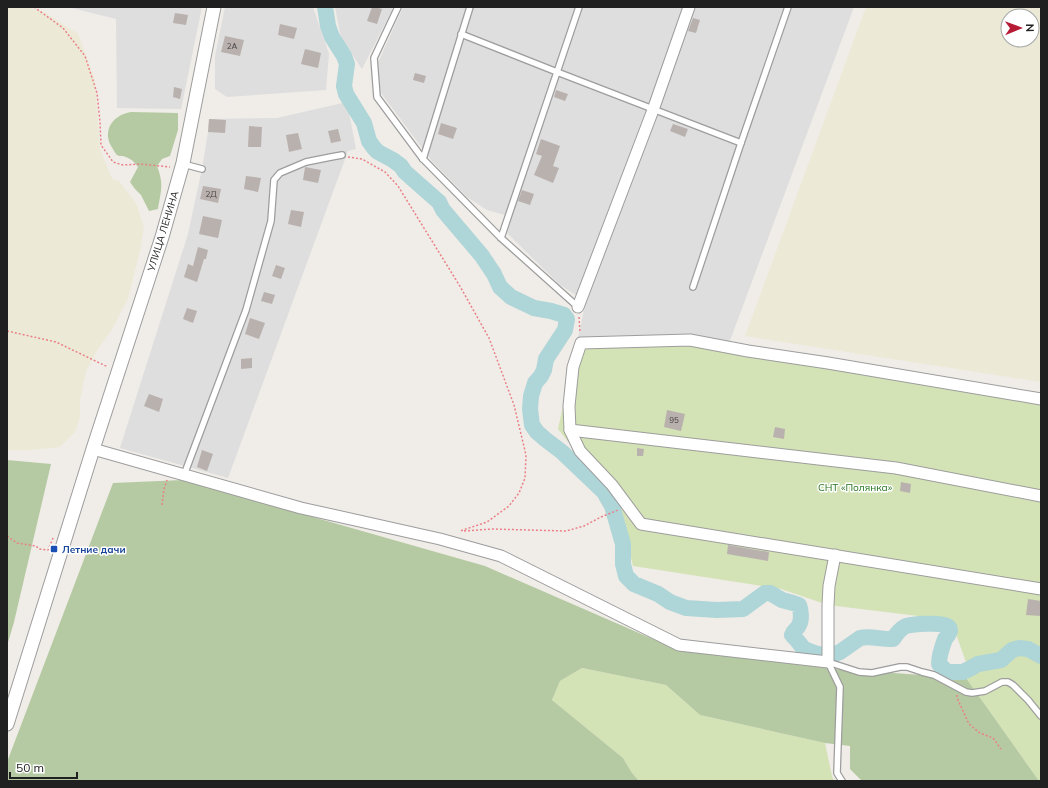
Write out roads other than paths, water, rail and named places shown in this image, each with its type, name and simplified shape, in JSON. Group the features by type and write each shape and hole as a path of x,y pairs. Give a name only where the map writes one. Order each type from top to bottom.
{"street":[{"name":"УЛИЦА ЛЕНИНА","path":"7,724 93,449 162,237 182,165 214,7"},
{"path":"578,307 653,110 689,7"},
{"path":"1041,399 748,351 690,340 581,343 573,367 569,406 570,430 580,450 612,485 640,524 1041,589"},
{"path":"570,430 896,468 1041,496"},
{"path":"93,449 301,508 440,539 501,556 679,645 828,662 828,605 835,555"}],"lane":[{"path":"398,7 374,58 377,97 424,159 501,238 578,307"},
{"path":"424,159 470,7"},
{"path":"501,238 579,7"},
{"path":"693,287 788,7"},
{"path":"461,34 741,143"},
{"path":"184,475 246,310 271,221 274,180 280,173 306,162 342,156"},
{"path":"182,165 202,169"},
{"path":"828,662 858,672 872,673 907,667 934,675 966,692 972,693 985,691 1002,682 1008,682 1028,700 1041,716"},
{"path":"828,662 840,687 837,773 842,781"}],"waterway":[{"path":"325,7 328,26 332,37 344,56 347,64 344,86 346,94 364,123 369,141 374,148 401,166 405,172 439,202 443,210 482,256 494,274 500,287 511,297 534,308 564,315 567,319 565,330 546,359 544,370 535,383 531,396 530,409 532,425 537,432 562,452 604,492 612,506 623,544 623,564 626,576 634,584 658,594 670,602 686,608 717,610 743,609 765,593 770,593 782,600 799,605 801,620 799,626 792,635 803,648 810,652 825,655"},
{"path":"832,655 840,652 860,638 868,637 893,639 900,630 906,626 933,624 948,626 950,630 945,639 939,661 939,664 947,672 963,672 978,664 1001,660 1012,650 1019,648 1028,649 1041,656"}],"place":[{"name":"Летние дачи","path":"54,549"}],"park label":[{"name":"СНТ «Полянка»","path":"855,487"}]}
